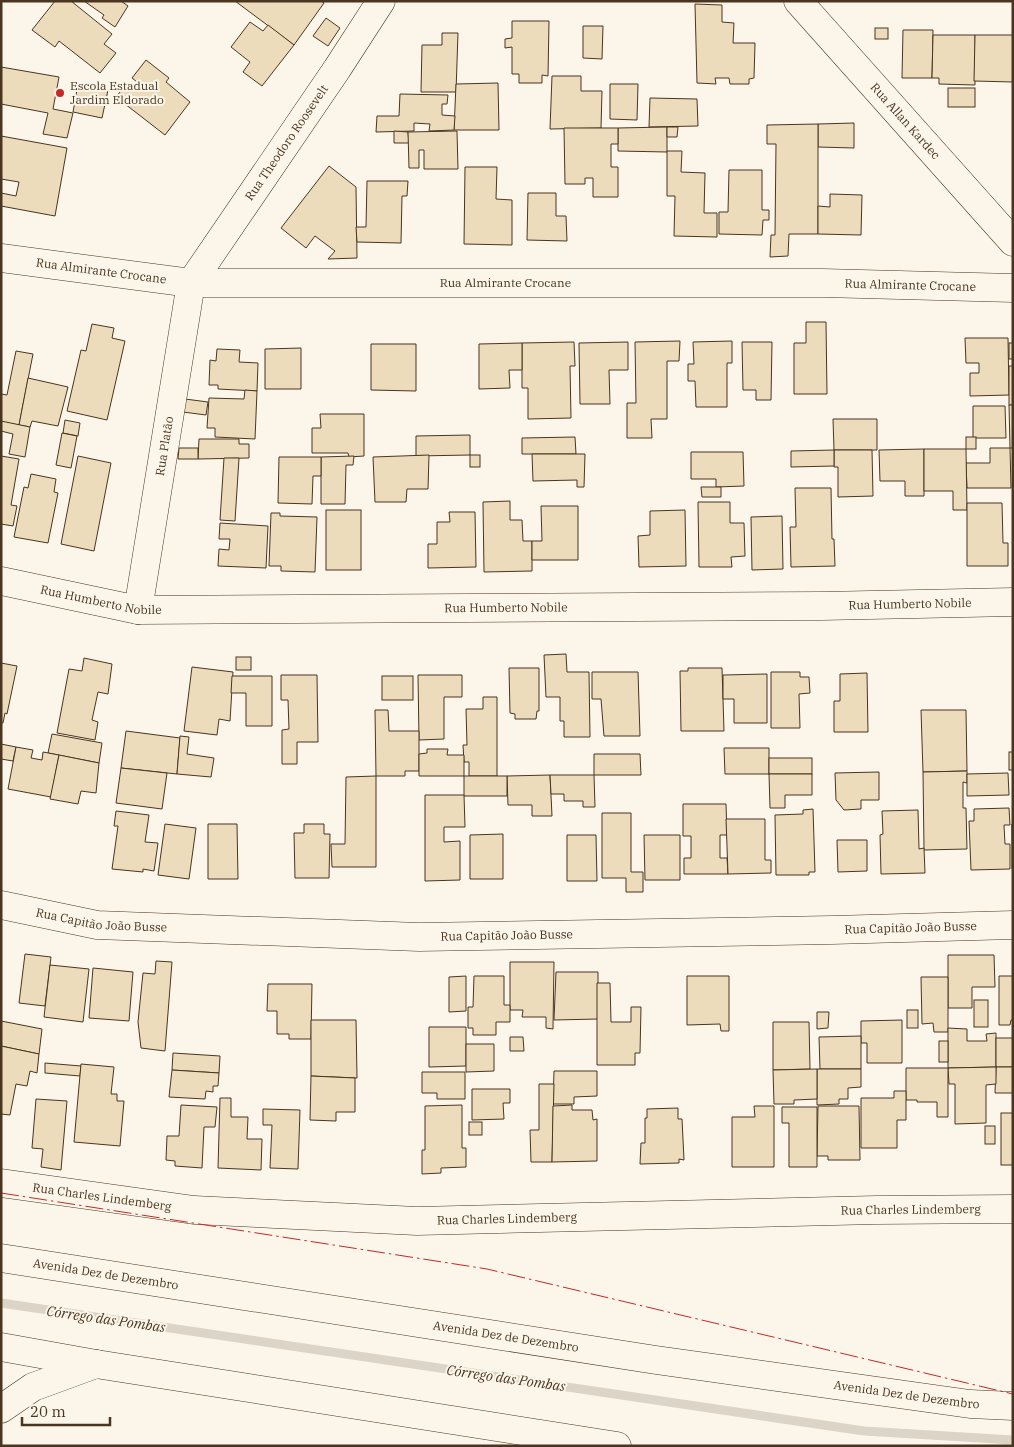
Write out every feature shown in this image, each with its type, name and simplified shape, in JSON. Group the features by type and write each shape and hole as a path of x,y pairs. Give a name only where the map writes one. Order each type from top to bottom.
{"main road":[{"name":"Rua Theodoro Roosevelt","path":"191,283 337,70 381,1"},
{"name":"Rua Allan Kardec","path":"798,1 1013,242"},
{"name":"Rua Almirante Crocane","path":"1,258 191,283 823,282 1013,288"},
{"name":"Rua Platão","path":"138,610 191,283"},
{"name":"Rua Humberto Nobile","path":"1,581 138,610 822,606 1013,602"},
{"name":"Rua Capitão João Busse","path":"1,905 97,925 419,937 1013,925"},
{"name":"Rua Charles Lindemberg","path":"1,1183 194,1210 418,1221 866,1210 1013,1209"},
{"name":"Avenida Dez de Dezembro","path":"1,1258 656,1360 970,1404 1013,1406"},
{"path":"1,1347 96,1364 617,1446"},
{"path":"1,1409 33,1387 96,1364"}],"building":[{"path":"55,1 71,1 112,34 104,44 116,53 100,73 59,41 55,47 32,30"},
{"path":"84,1 121,1 128,6 115,27 102,18 104,15"},
{"path":"235,1 321,1 324,3 294,45"},
{"path":"695,4 722,5 722,22 734,23 733,43 755,43 754,78 749,79 749,84 730,84 729,78 715,78 716,84 697,83"},
{"path":"326,18 340,28 328,46 313,36"},
{"path":"512,21 549,21 548,76 542,75 542,83 519,83 519,74 512,74 512,47 505,48 505,39 512,38"},
{"path":"250,22 263,31 268,25 294,45 262,86 243,72 250,62 231,47"},
{"path":"583,26 603,26 602,59 583,58"},
{"path":"875,28 888,28 888,39 875,39"},
{"path":"903,30 933,30 932,78 902,78"},
{"path":"442,33 458,33 456,92 421,92 422,45 442,45"},
{"path":"933,35 975,35 975,85 939,84 939,78 932,78"},
{"path":"975,35 1013,35 1013,82 974,81"},
{"path":"146,60 169,78 166,82 190,102 165,135 116,97 125,86 131,91 137,82 132,78"},
{"path":"1,67 59,77 53,109 73,113 67,138 43,134 48,113 1,104"},
{"path":"552,76 581,76 581,91 602,91 601,128 550,129"},
{"path":"498,83 499,130 454,130 456,84"},
{"path":"78,84 108,90 102,118 73,112"},
{"path":"610,84 638,84 637,120 610,119"},
{"path":"948,88 975,88 975,107 948,107"},
{"path":"400,94 448,95 447,104 442,104 442,115 455,116 454,130 429,131 430,124 414,123 414,131 376,132 377,116 399,116"},
{"path":"650,98 697,99 698,126 649,127"},
{"path":"854,123 854,148 818,147 818,124"},
{"path":"818,124 818,234 789,234 788,256 770,257 771,235 775,235 776,144 767,144 767,125"},
{"path":"667,127 667,152 618,151 618,128"},
{"path":"667,127 678,127 677,137 667,137"},
{"path":"564,128 618,128 618,144 611,144 611,167 618,167 618,197 593,197 593,178 585,178 585,184 565,184"},
{"path":"394,131 408,132 409,143 394,143"},
{"path":"457,131 458,169 424,169 424,150 419,150 419,168 409,168 408,132"},
{"path":"1,136 67,148 55,216 1,206 1,193 16,196 19,182 1,179"},
{"path":"667,151 682,151 681,172 705,173 704,213 717,213 717,237 674,236 675,196 667,196"},
{"path":"329,166 356,187 357,258 328,259 335,251 315,236 306,248 281,228"},
{"path":"465,167 497,167 496,199 512,200 512,245 464,244"},
{"path":"729,170 762,170 762,210 769,210 769,220 763,220 762,235 719,234 719,212 728,212"},
{"path":"367,181 408,181 407,196 402,196 401,243 357,242 356,227 366,227"},
{"path":"528,193 556,193 556,216 566,216 567,241 527,240"},
{"path":"830,194 862,195 861,235 818,234 818,206 830,207"},
{"path":"806,322 826,322 827,394 794,394 794,343 806,343"},
{"path":"92,324 114,328 112,338 125,341 107,420 67,411 81,350 86,351"},
{"path":"965,338 1008,338 1009,395 970,396 970,373 979,373 979,363 966,363"},
{"path":"680,341 679,361 667,361 667,419 651,419 652,438 627,438 627,403 636,403 635,342"},
{"path":"732,341 732,363 727,363 727,407 696,407 695,381 688,381 688,364 694,364 693,342"},
{"path":"574,342 575,366 570,366 571,418 528,419 528,388 522,388 522,343"},
{"path":"628,342 628,370 609,370 610,404 580,404 579,343"},
{"path":"742,342 772,342 771,400 756,400 756,390 743,390"},
{"path":"522,343 522,370 509,370 510,388 479,389 479,344"},
{"path":"1009,343 1013,343 1013,359 1009,359"},
{"path":"371,344 416,344 416,391 371,390"},
{"path":"301,348 301,389 265,389 265,349"},
{"path":"217,349 240,350 239,362 258,363 257,391 218,389 218,385 209,385 210,360 216,361"},
{"path":"16,351 33,354 19,425 1,422 1,394 7,395"},
{"path":"1009,366 1013,366 1013,405 1009,405"},
{"path":"28,378 68,387 58,426 32,421 30,427 19,425"},
{"path":"245,390 257,391 255,439 215,437 215,428 207,428 209,398 244,399"},
{"path":"185,399 208,402 206,415 183,412"},
{"path":"1009,405 1013,405 1013,448 1010,448"},
{"path":"973,406 1005,406 1006,438 973,438"},
{"path":"320,414 364,414 364,456 349,457 348,453 312,453 312,428 321,428"},
{"path":"833,419 877,419 877,450 834,450"},
{"path":"65,420 80,423 78,436 63,433"},
{"path":"1,421 30,427 25,457 9,454 13,434 1,431"},
{"path":"62,433 77,436 71,468 56,465"},
{"path":"470,435 470,455 416,456 416,436"},
{"path":"575,437 576,454 522,454 522,438"},
{"path":"966,437 976,437 976,449 966,449"},
{"path":"199,439 239,439 239,444 249,444 249,458 198,459"},
{"path":"179,448 198,448 198,459 178,459"},
{"path":"990,448 1010,448 1011,488 967,488 966,463 990,463"},
{"path":"924,449 924,496 905,496 905,481 880,481 879,450"},
{"path":"924,449 966,449 967,510 953,510 953,491 924,491"},
{"path":"834,450 872,450 873,496 838,497 838,467 834,467"},
{"path":"834,450 834,466 791,467 791,451"},
{"path":"691,452 743,452 744,486 716,487 716,479 691,479"},
{"path":"532,454 585,454 584,487 577,487 577,480 533,481"},
{"path":"429,455 428,489 407,489 406,502 375,502 373,457"},
{"path":"470,455 480,455 480,467 470,467"},
{"path":"1,456 19,459 11,505 17,506 13,526 1,524"},
{"path":"78,456 111,463 94,551 61,544"},
{"path":"354,456 353,465 346,465 345,504 321,504 321,457"},
{"path":"279,457 321,457 321,476 313,476 312,504 278,503"},
{"path":"224,458 239,458 235,521 220,520"},
{"path":"31,474 56,479 54,492 58,493 48,543 14,537 24,487 28,488"},
{"path":"701,487 721,487 721,497 702,497"},
{"path":"795,488 831,488 832,539 834,539 835,566 791,567 790,527 796,527"},
{"path":"510,501 510,520 522,520 523,541 532,541 532,571 484,572 483,502"},
{"path":"698,502 730,502 730,523 744,523 745,556 731,557 732,567 699,567"},
{"path":"967,503 1002,503 1003,543 1008,543 1008,566 967,566"},
{"path":"541,506 578,506 578,560 532,560 532,541 542,541"},
{"path":"326,510 361,510 361,570 326,570"},
{"path":"685,510 686,566 639,567 638,536 650,535 650,511"},
{"path":"449,512 475,512 476,567 428,568 428,544 437,544 437,522 450,522"},
{"path":"271,513 280,513 280,516 317,517 315,572 281,571 281,566 269,566"},
{"path":"782,516 783,569 752,570 751,517"},
{"path":"220,523 268,526 266,568 218,566 219,549 229,550 230,539 219,539"},
{"path":"566,654 567,672 589,672 590,737 564,737 564,721 560,721 560,697 546,697 544,655"},
{"path":"236,657 251,657 251,670 236,670"},
{"path":"84,658 112,664 108,694 98,692 92,720 98,722 95,740 57,733 69,669 82,671"},
{"path":"1,663 17,666 7,714 5,713 3,723 1,723"},
{"path":"192,667 233,672 230,721 219,719 217,735 184,731"},
{"path":"509,668 539,668 539,711 537,711 536,719 515,719 515,714 510,713"},
{"path":"688,668 722,668 724,731 681,731 680,671 688,671"},
{"path":"592,672 638,672 640,736 604,736 601,699 592,699"},
{"path":"771,672 800,672 800,677 809,677 810,693 799,694 800,728 771,728"},
{"path":"867,673 868,732 834,732 834,701 840,701 840,674"},
{"path":"767,674 767,723 734,723 734,699 723,699 723,675"},
{"path":"281,675 317,675 318,742 297,742 297,764 282,764 282,730 289,729 288,700 281,700"},
{"path":"418,675 462,675 462,697 444,697 444,739 419,740"},
{"path":"232,676 272,676 272,726 246,726 246,693 231,693"},
{"path":"382,676 413,676 413,700 382,700"},
{"path":"483,697 497,697 497,776 469,776 469,762 464,762 463,745 467,745 466,709 483,709"},
{"path":"375,710 388,710 389,731 419,731 419,771 405,771 405,776 376,776"},
{"path":"921,710 966,710 967,771 923,772"},
{"path":"126,731 180,738 177,774 121,768"},
{"path":"52,734 102,743 99,763 48,753"},
{"path":"180,736 189,737 187,754 214,758 211,777 177,774"},
{"path":"1,744 16,747 13,761 1,759"},
{"path":"16,747 33,750 31,758 42,760 43,752 59,755 51,797 8,789"},
{"path":"724,748 769,748 769,774 725,774"},
{"path":"427,749 448,749 447,755 464,755 464,776 419,776 419,754 427,753"},
{"path":"1009,752 1013,752 1013,770 1009,770"},
{"path":"594,754 640,754 641,775 594,775"},
{"path":"59,755 99,763 96,793 81,791 78,804 50,799"},
{"path":"769,758 812,758 812,774 769,774"},
{"path":"121,768 167,773 162,809 116,803"},
{"path":"967,771 967,783 963,782 963,808 966,808 967,849 924,850 923,772"},
{"path":"879,772 879,800 861,800 861,809 844,810 836,800 835,773"},
{"path":"1008,773 1009,795 967,796 967,774"},
{"path":"769,774 812,774 812,795 785,795 785,808 770,808"},
{"path":"550,775 552,816 532,816 532,805 508,805 507,776"},
{"path":"550,775 594,775 595,807 583,807 583,801 564,801 564,794 551,794"},
{"path":"376,776 376,867 332,867 331,844 345,844 346,777"},
{"path":"464,776 507,776 507,796 464,796"},
{"path":"425,795 464,795 465,827 444,827 444,842 460,841 460,880 425,881"},
{"path":"683,804 726,804 727,835 720,835 720,858 727,858 728,874 684,874 684,858 691,858 691,836 683,836"},
{"path":"1009,808 1010,825 1004,825 1005,844 1010,844 1010,869 971,870 969,821 974,821 974,809"},
{"path":"813,809 815,872 809,872 809,875 776,875 775,815 803,814 803,810"},
{"path":"918,810 919,849 924,848 925,873 881,874 880,835 883,834 882,811"},
{"path":"116,811 149,815 145,842 158,843 154,871 143,869 143,872 112,869 118,826 114,826"},
{"path":"602,813 631,813 631,872 643,872 643,892 626,892 626,878 602,878"},
{"path":"726,819 765,819 765,860 771,860 771,873 728,874"},
{"path":"165,824 196,828 189,879 158,875"},
{"path":"208,824 237,824 238,879 208,879"},
{"path":"304,824 324,824 324,834 330,834 329,878 295,878 294,833 304,833"},
{"path":"1012,824 1013,869 1012,869"},
{"path":"503,834 503,879 470,879 470,835"},
{"path":"567,835 596,835 597,881 567,881"},
{"path":"644,835 680,835 680,880 645,880"},
{"path":"837,840 867,840 867,871 838,872"},
{"path":"25,954 51,957 45,1006 19,1003"},
{"path":"948,955 994,955 995,987 972,987 972,1008 948,1008"},
{"path":"156,961 172,962 165,1051 141,1048 138,1022 143,973 155,974"},
{"path":"510,962 554,962 553,1029 546,1028 546,1017 522,1017 523,1010 510,1010"},
{"path":"50,965 89,969 83,1022 44,1017"},
{"path":"93,968 133,972 129,1021 89,1018"},
{"path":"556,972 598,972 598,1019 554,1020"},
{"path":"466,976 466,1011 449,1012 449,977"},
{"path":"474,976 504,976 504,1005 510,1005 510,1022 496,1022 496,1035 473,1035 473,1028 468,1028 468,1007 473,1007"},
{"path":"687,976 729,976 729,1031 721,1031 720,1024 687,1025"},
{"path":"999,976 1013,976 1013,1020 1011,1020 1010,1025 999,1025"},
{"path":"921,977 948,977 948,1032 934,1032 933,1023 922,1024"},
{"path":"597,983 610,983 611,1022 631,1022 631,1007 641,1007 640,1053 635,1053 635,1065 597,1065"},
{"path":"268,984 312,984 311,1039 289,1039 289,1034 277,1034 277,1011 267,1011"},
{"path":"974,1000 988,1000 988,1027 974,1027"},
{"path":"907,1010 918,1010 918,1028 907,1028"},
{"path":"817,1012 829,1012 828,1028 817,1029"},
{"path":"311,1020 356,1020 357,1078 311,1076"},
{"path":"902,1020 902,1063 867,1063 867,1043 861,1043 861,1021"},
{"path":"1,1021 42,1029 39,1054 1,1046"},
{"path":"773,1022 809,1022 810,1069 773,1070"},
{"path":"429,1027 466,1027 466,1066 429,1067"},
{"path":"948,1028 967,1029 967,1041 987,1041 986,1034 996,1033 996,1067 948,1068"},
{"path":"861,1036 861,1069 820,1069 819,1037"},
{"path":"510,1037 523,1037 524,1051 510,1051"},
{"path":"996,1038 1013,1038 1013,1067 996,1067"},
{"path":"939,1041 948,1041 948,1062 939,1062"},
{"path":"466,1044 494,1044 494,1071 466,1072"},
{"path":"1,1046 39,1054 37,1073 30,1071 27,1086 16,1084 10,1115 1,1114"},
{"path":"173,1053 220,1056 219,1073 172,1070"},
{"path":"45,1063 81,1066 80,1076 45,1073"},
{"path":"81,1064 114,1067 111,1094 117,1094 117,1101 124,1101 120,1146 74,1142"},
{"path":"996,1067 1013,1067 1013,1093 995,1093"},
{"path":"996,1067 996,1084 986,1085 986,1123 955,1124 955,1084 949,1084 948,1068"},
{"path":"906,1068 948,1068 948,1117 937,1117 937,1102 906,1100"},
{"path":"817,1069 861,1069 861,1087 848,1088 848,1099 839,1099 839,1104 817,1105"},
{"path":"817,1069 817,1099 794,1100 794,1104 774,1104 773,1070"},
{"path":"172,1070 219,1073 218,1086 213,1086 213,1092 206,1091 205,1099 169,1097"},
{"path":"554,1071 597,1071 597,1096 574,1097 574,1104 553,1104"},
{"path":"422,1072 465,1072 465,1099 437,1099 437,1093 422,1093"},
{"path":"311,1076 355,1078 355,1112 336,1112 336,1121 310,1120"},
{"path":"539,1084 554,1084 552,1162 531,1162 530,1130 539,1130"},
{"path":"472,1089 510,1089 510,1103 503,1103 504,1119 472,1120"},
{"path":"894,1091 906,1091 906,1120 897,1120 897,1148 861,1148 861,1098 894,1098"},
{"path":"220,1098 231,1098 231,1117 248,1117 247,1139 262,1139 261,1170 218,1168"},
{"path":"36,1099 67,1101 61,1170 41,1167 43,1149 32,1148"},
{"path":"181,1105 217,1107 215,1127 204,1127 202,1168 175,1166 175,1161 166,1160 167,1136 179,1136"},
{"path":"462,1105 462,1148 466,1148 466,1167 441,1168 441,1173 422,1174 422,1150 425,1150 425,1106"},
{"path":"572,1105 572,1110 592,1110 593,1120 597,1119 597,1161 552,1162 553,1106"},
{"path":"754,1106 774,1106 774,1167 732,1167 732,1117 755,1117"},
{"path":"818,1106 859,1106 860,1160 828,1160 828,1156 817,1156"},
{"path":"782,1107 817,1107 817,1167 789,1167 789,1123 782,1123"},
{"path":"678,1108 678,1119 682,1119 684,1160 679,1159 679,1163 640,1164 641,1143 645,1143 647,1109"},
{"path":"263,1109 300,1110 298,1169 270,1168 272,1125 263,1125"},
{"path":"1001,1113 1013,1113 1013,1165 1001,1165"},
{"path":"469,1122 482,1122 482,1135 469,1135"},
{"path":"985,1126 995,1126 995,1144 985,1144"}],"waterway":[{"name":"Córrego das Pombas","path":"1,1303 864,1431 1013,1440"}],"power":[{"path":"1,1193 487,1269 1013,1394"}],"place":[{"name":"Escola Estadual Jardim Eldorado","path":"60,93"}]}
